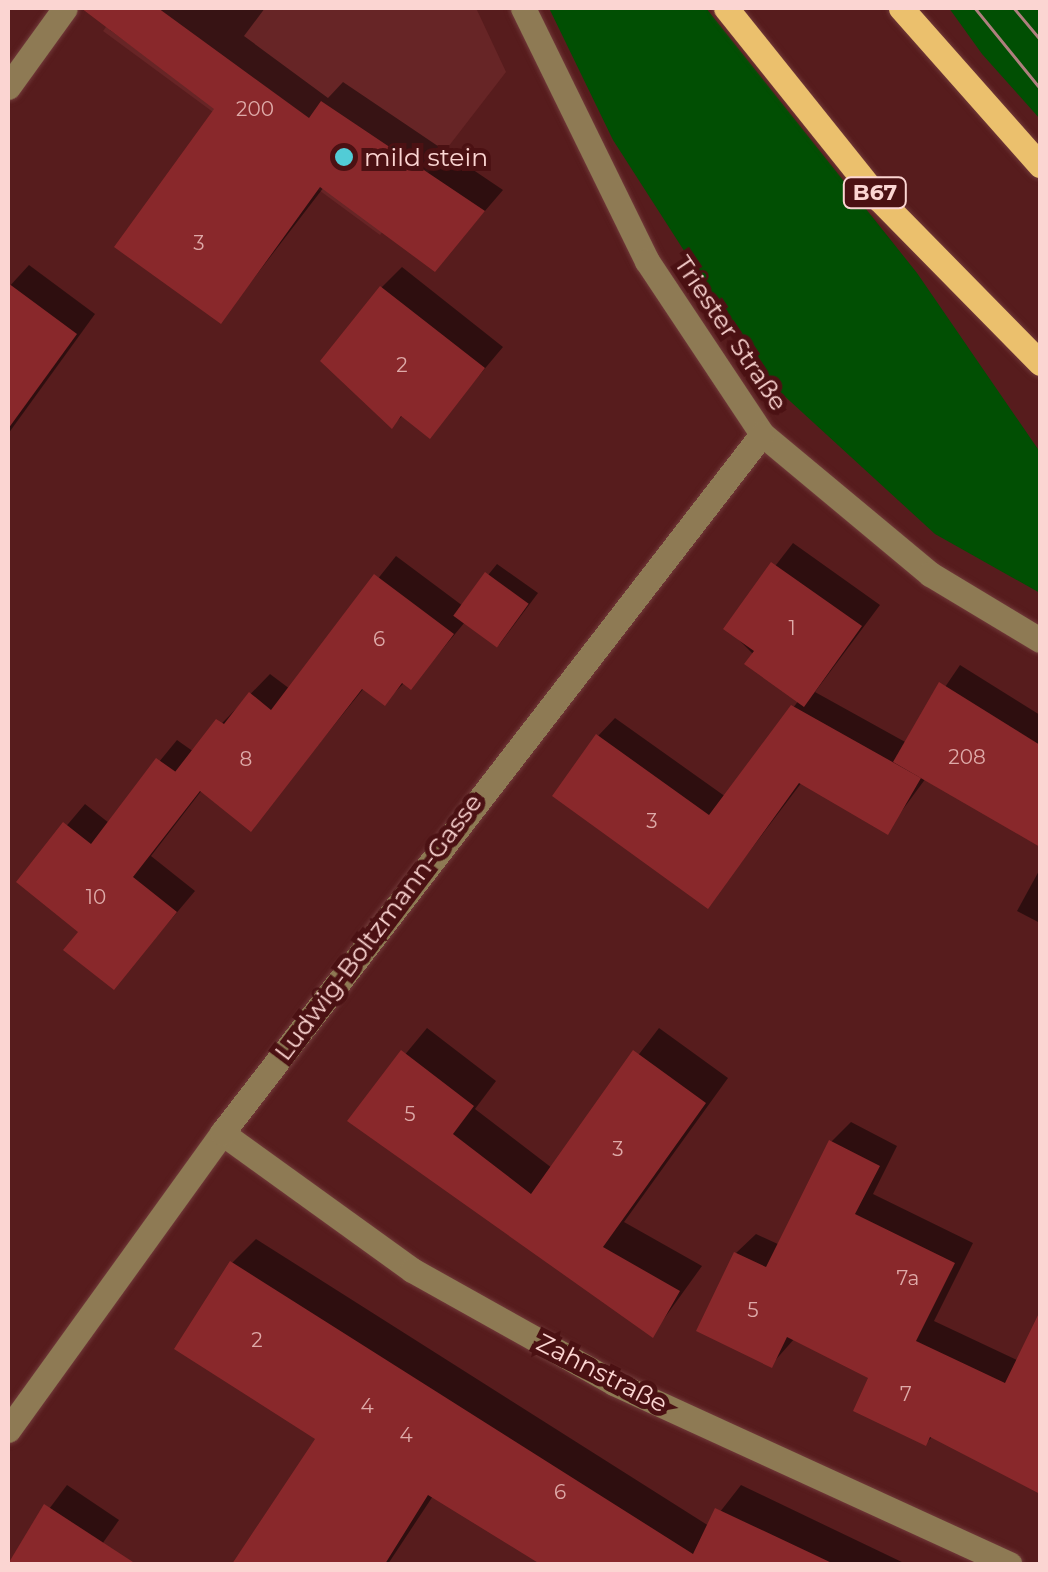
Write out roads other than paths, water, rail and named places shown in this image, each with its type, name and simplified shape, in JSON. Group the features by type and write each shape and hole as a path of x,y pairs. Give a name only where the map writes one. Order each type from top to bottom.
{"main road":[{"name":"B67","path":"726,8 880,199 1040,363"},
{"path":"901,8 1040,165"}],"street":[{"path":"8,87 65,8"},
{"name":"Triester Straße","path":"523,8 647,260 762,434 930,574 1040,640"},
{"name":"Ludwig-Boltzmann-Gasse","path":"8,1430 222,1132 762,434"},
{"name":"Zahnstraße","path":"222,1132 412,1270 614,1383 1010,1564"}],"tram line":[{"path":"975,8 1040,88"},
{"path":"1014,8 1040,39"}],"place":[{"name":"mild stein","path":"344,157"}]}
